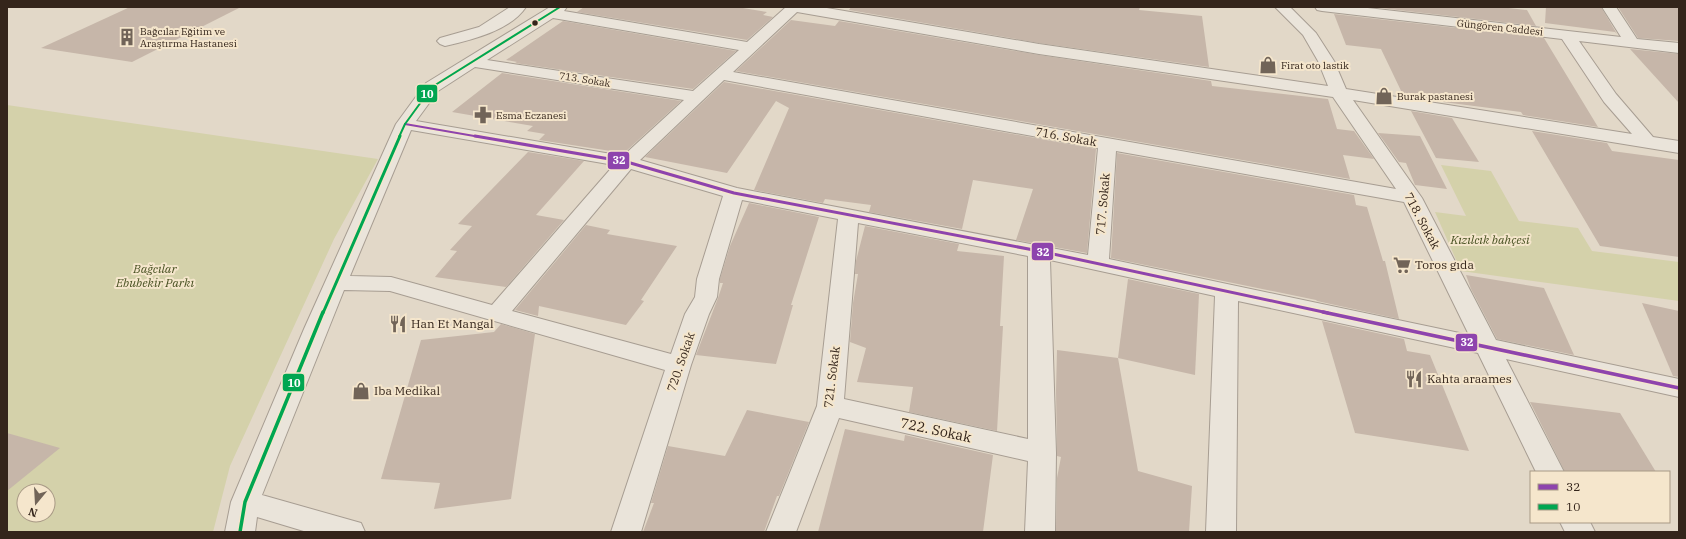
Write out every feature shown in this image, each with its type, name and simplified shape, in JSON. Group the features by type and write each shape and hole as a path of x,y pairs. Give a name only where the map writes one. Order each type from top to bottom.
{"street":[{"path":"445,41 476,34 495,26 519,7"},
{"path":"502,308 627,162 795,7 1039,49 1339,93 1679,148"},
{"name":"718. Sokak","path":"1282,7 1309,33 1326,61 1339,93 1412,198 1485,346 1549,471"},
{"name":"Güngören Caddesi","path":"1322,7 1679,48"},
{"path":"1609,7 1632,42"},
{"path":"240,532 245,502 336,282 405,124 432,87 555,10 750,47"},
{"path":"1567,35 1610,98 1641,133 1647,142"},
{"name":"713. Sokak","path":"472,62 697,97"},
{"name":"716. Sokak","path":"721,75 1412,198"},
{"path":"405,124 627,162 734,193 1040,251 1679,388"},
{"name":"717. Sokak","path":"1098,263 1107,144"},
{"name":"720. Sokak","path":"626,532 679,365 697,314 706,297 708,279 734,193"},
{"name":"721. Sokak","path":"781,532 830,406 849,214"},
{"path":"1040,251 1042,453 1040,532"},
{"path":"336,282 391,284 679,365"},
{"path":"1220,532 1227,291"},
{"name":"722. Sokak","path":"830,406 1042,453"},
{"path":"245,502 350,532"},
{"path":"1576,523 1580,532"}],"green space":[{"name":"Bağcılar Ebubekir Parkı","path":"7,105 378,159 334,239 230,466 213,532 7,532"},
{"name":"Kızılcık bahçesi","path":"1441,165 1491,171 1519,221 1578,228 1592,251 1679,262 1679,301 1461,271 1435,212 1466,216"}],"building":[{"name":"Bağcılar Eğitim ve Araştırma Hastanesi","path":"130,7 241,7 132,62 41,48"},
{"path":"584,7 737,7 767,12 763,15 773,17 747,40 577,12"},
{"path":"851,7 1140,7 1139,10 1202,16 1209,67 1039,43 849,10"},
{"path":"1372,7 1500,7 1527,10 1536,26"},
{"path":"1546,7 1601,7 1617,34 1615,32 1545,23"},
{"path":"1618,7 1679,7 1679,41 1638,38"},
{"path":"1334,14 1544,38 1598,127 1523,115 1521,112 1404,97 1381,49 1346,45"},
{"path":"791,20 835,26 839,21 1039,55 1211,81 1212,86 1328,99 1337,129 1354,131 1374,159 1343,155 1350,179 736,71"},
{"path":"563,21 736,51 693,89 515,63 517,62 506,60"},
{"path":"1630,49 1679,54 1679,103"},
{"path":"502,73 681,101 624,153 539,140 545,134 527,131 533,126 452,112"},
{"path":"724,82 1096,149 1087,253 1016,240 1033,189 973,180 962,229 869,212 871,205 825,199 823,203 754,190 789,108 776,101 727,173 645,157"},
{"path":"1411,111 1452,118 1479,162 1436,158"},
{"path":"1532,131 1607,143 1612,151 1679,160 1679,257 1600,246"},
{"path":"1378,133 1420,136 1447,189 1415,185 1406,163 1399,162"},
{"path":"528,152 584,161 536,215 564,220 506,287 435,277 457,251 450,250 472,226 458,224"},
{"path":"1117,153 1354,195 1356,205 1367,207 1383,261 1385,261 1399,319 1316,300 1111,258"},
{"path":"749,203 819,217 791,305 793,305 776,364 696,355 723,283 720,283 720,279 730,246"},
{"path":"586,225 610,230 607,234 677,246 641,300 644,301 626,325 539,306 538,316 515,310"},
{"path":"865,226 959,244 957,251 1004,256 1000,326 1003,326 997,431 909,412 913,387 857,382 866,348 850,342 853,303 858,274 855,274 856,261"},
{"path":"1466,275 1544,288 1574,355 1497,339 1471,289"},
{"path":"1128,279 1199,294 1195,375 1118,358"},
{"path":"1642,303 1679,311 1679,377 1673,376"},
{"path":"1322,321 1404,339 1407,351 1430,355 1469,451 1355,433"},
{"path":"501,324 535,334 511,499 434,509 440,483 381,479 421,340 494,332"},
{"path":"1057,350 1118,358 1138,471 1192,486 1189,532 1056,532 1057,478 1061,457 1057,456"},
{"path":"1530,402 1620,413 1655,471 1564,471"},
{"path":"747,410 809,422 779,496 777,496 764,532 643,532 654,503 651,503 668,446 725,456"},
{"path":"845,429 904,441 905,435 993,455 983,532 818,532"},
{"path":"7,433 60,448 16,483 7,491"}],"transit line":[{"name":"10","path":"240,532 245,502 316,329 405,124 432,87 560,7"},
{"name":"32","path":"405,124 627,162 734,193 1039,251 1679,388"}],"place":[{"name":"Bağcılar Eğitim ve Araştırma Hastanesi","path":"127,37"},
{"name":"Firat oto lastik","path":"1268,65"},
{"name":"Burak pastanesi","path":"1384,96"},
{"name":"Esma Eczanesi","path":"483,115"},
{"name":"Toros gıda","path":"1402,265"},
{"name":"Han Et Mangal","path":"398,324"},
{"name":"Kahta araames","path":"1414,379"},
{"name":"Iba Medikal","path":"361,391"}]}
